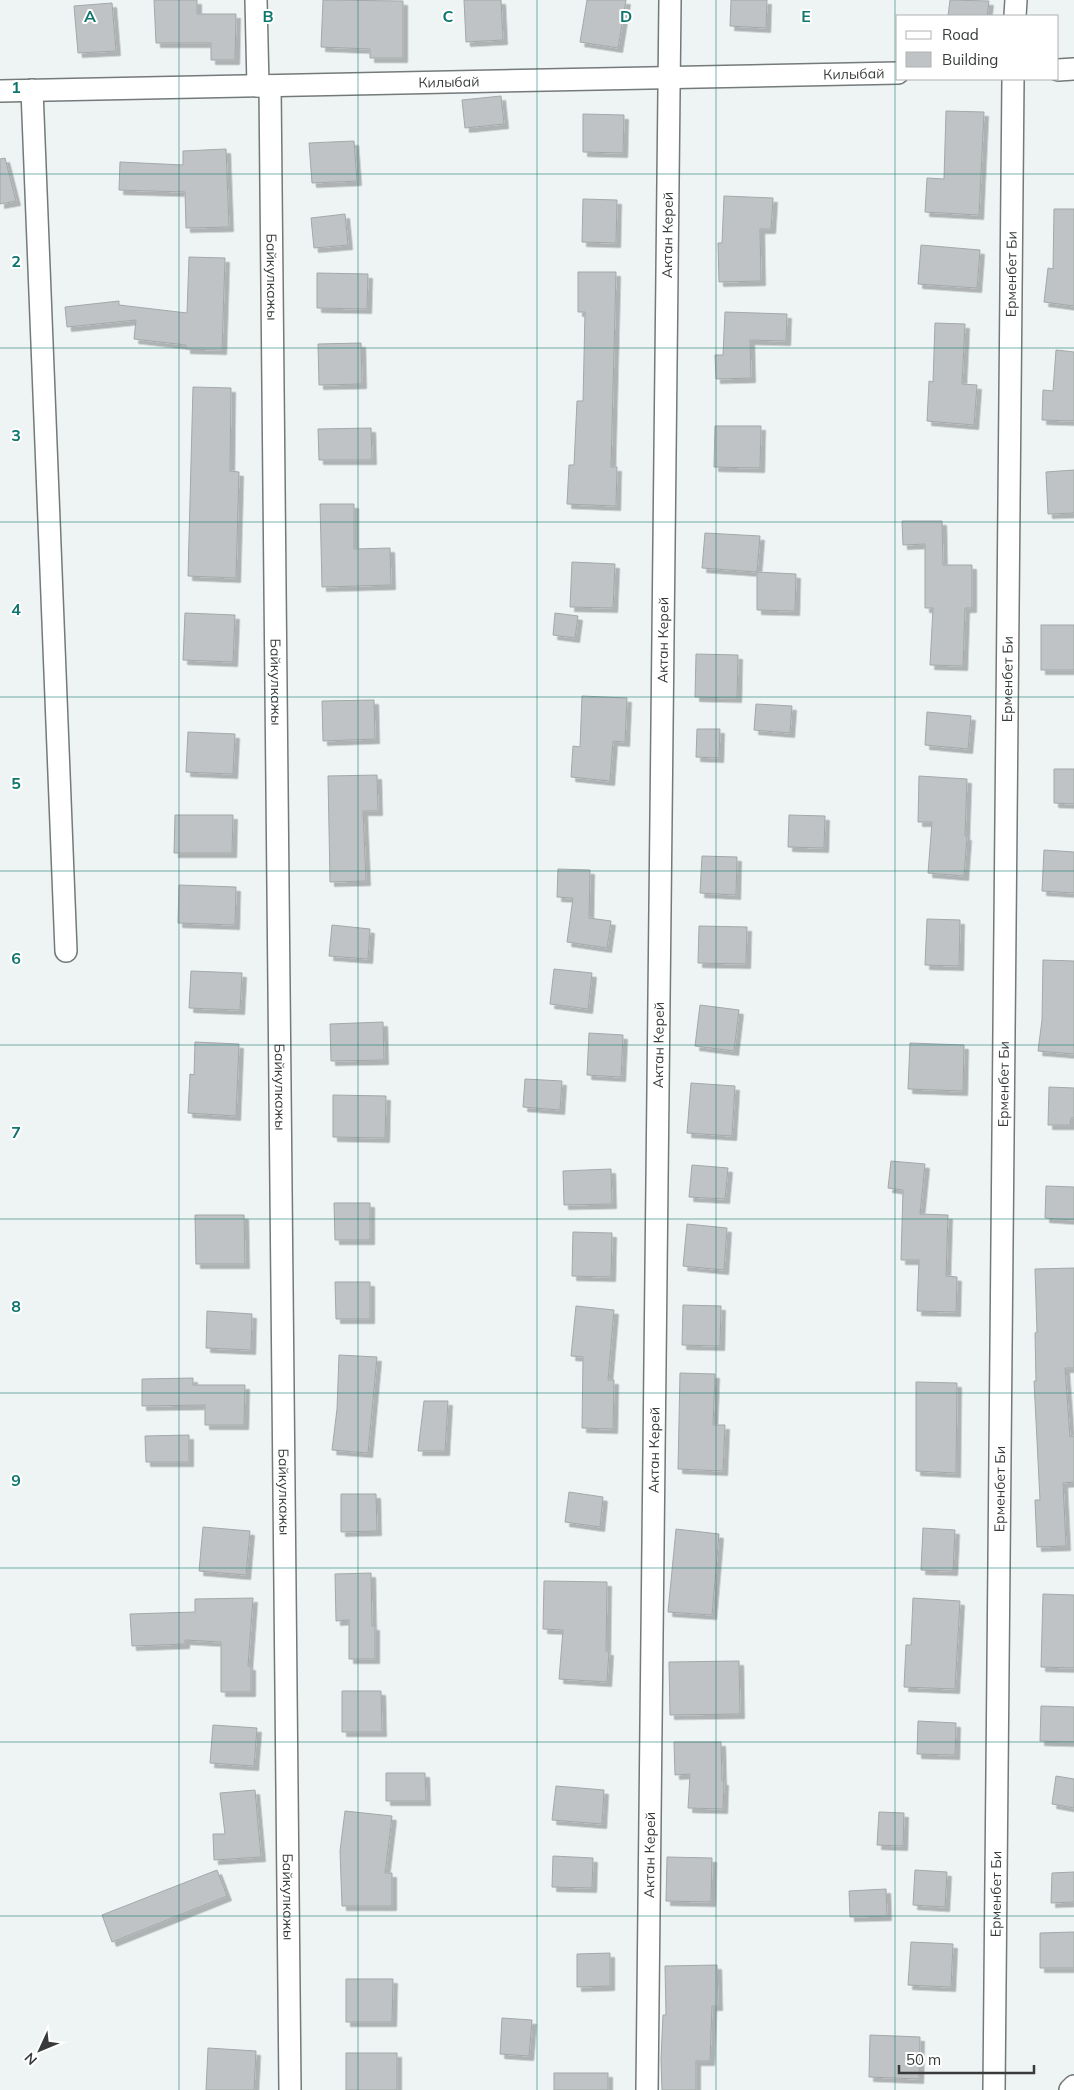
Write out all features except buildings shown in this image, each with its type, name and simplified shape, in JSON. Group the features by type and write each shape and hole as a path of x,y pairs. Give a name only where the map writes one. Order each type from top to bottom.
{"street":[{"name":"Байкулкажы","path":"256,0 264,86 290,2090"},
{"name":"Актан Керей","path":"646,2090 670,0"},
{"path":"1015,15 1016,0"},
{"path":"1059,70 1074,70"},
{"name":"Килыбай","path":"0,91 896,73"},
{"name":"Ерменбет Би","path":"994,2090 1013,80"},
{"path":"32,90 66,951"},
{"path":"1070,2090 1074,2086"}]}
